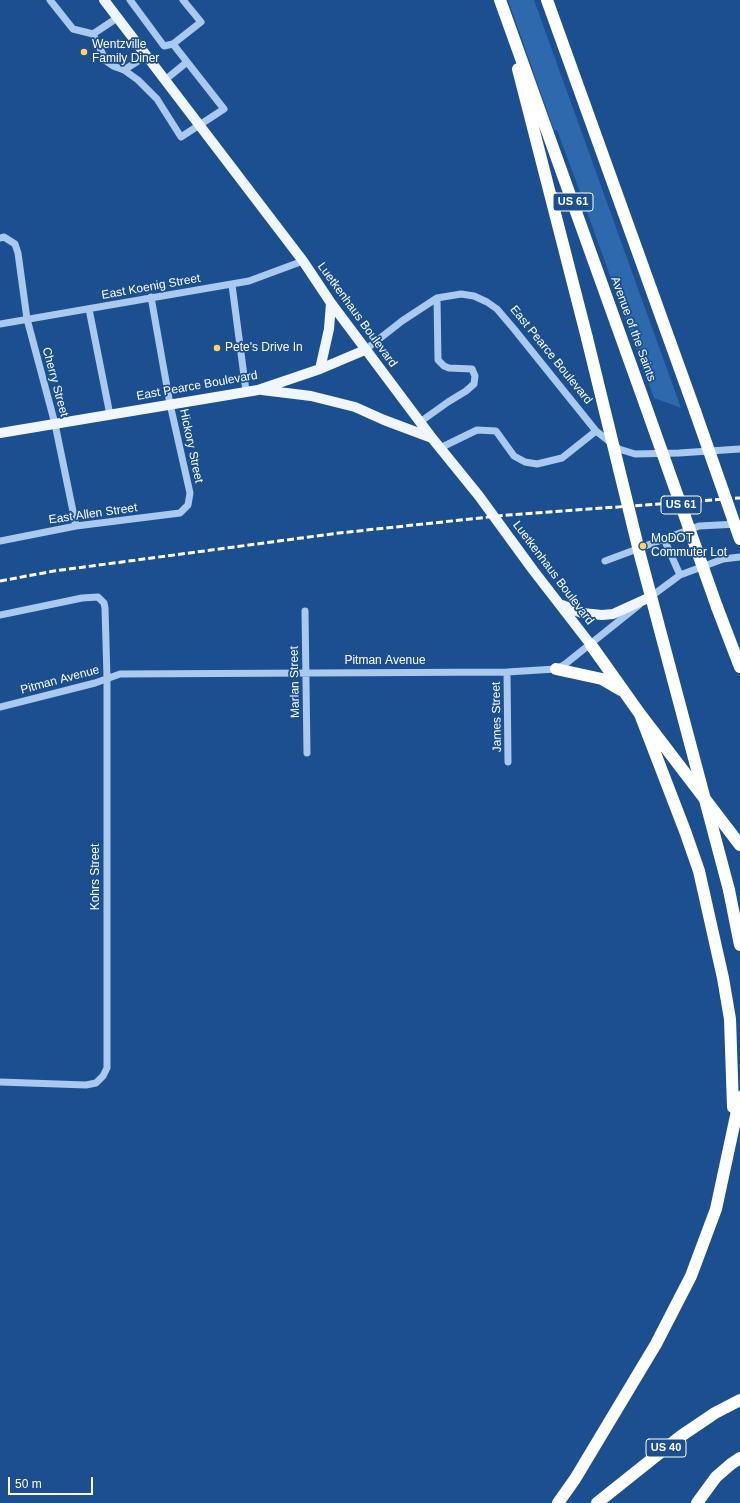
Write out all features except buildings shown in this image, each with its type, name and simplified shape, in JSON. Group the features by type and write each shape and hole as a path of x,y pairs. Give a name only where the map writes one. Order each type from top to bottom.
{"highway":[{"path":"500,0 587,338 640,555 730,890 740,945"},
{"name":"Avenue of the Saints","path":"500,0 740,668"},
{"path":"547,0 740,539"},
{"path":"591,644 640,714 740,845"},
{"path":"556,669 602,679 624,692"},
{"path":"640,714 685,830 696,864 717,949 730,1019 734,1130"},
{"path":"558,1503 575,1479 656,1344 691,1276 716,1208 740,1097"},
{"name":"US 40","path":"597,1503 681,1436 740,1400"},
{"path":"697,1503 716,1477 740,1458"}],"main road":[{"name":"Luetkenhaus Boulevard","path":"104,0 303,261 365,350 432,438 479,496 591,644"},
{"path":"320,369 330,329 331,303"},
{"name":"East Pearce Boulevard","path":"0,433 258,390 320,369 365,350"},
{"path":"258,390 311,396 355,407 384,420 432,438"},
{"path":"560,605 582,613 602,615 613,614 646,599"}],"street":[{"path":"50,0 73,29 93,34 118,18"},
{"path":"130,0 164,46 173,44 201,22 183,0"},
{"path":"93,34 106,61 113,66 124,70 138,80 156,99 181,138 224,109 173,44"},
{"path":"124,70 146,56"},
{"path":"165,80 187,62"},
{"name":"Cherry Street","path":"0,238 4,238 15,244 18,253 27,319 55,424 76,526"},
{"name":"East Koenig Street","path":"0,324 151,297 232,285 250,281 303,261"},
{"path":"232,285 246,391"},
{"name":"East Pearce Boulevard","path":"365,350 402,321 437,298 461,294 468,295 487,302 497,309 596,431 619,449 635,454 740,449"},
{"name":"Hickory Street","path":"151,297 170,404 190,493 188,505"},
{"path":"420,422 474,384 475,376 472,369 449,368 444,366 438,360 437,298"},
{"path":"89,309 110,414"},
{"path":"440,448 477,430 496,431 514,456 525,462 537,464 562,458 596,431"},
{"name":"East Allen Street","path":"0,541 76,526 180,513 188,505"},
{"path":"605,561 699,526 740,524"},
{"path":"664,539 680,576"},
{"name":"Pitman Avenue","path":"0,707 95,683 120,674 507,672 556,669 564,665 591,644 646,599 680,576 723,559 740,557"},
{"name":"Kohrs Street","path":"0,615 82,598 93,597 102,600 105,608 107,678 107,1068 103,1076 96,1082 86,1085 0,1082"},
{"name":"Marlan Street","path":"305,611 307,754"},
{"name":"James Street","path":"507,672 508,762"}],"shaded area":[{"path":"508,0 534,0 681,408 654,398 557,130 554,130"}],"railway":[{"path":"0,581 54,571 339,533 508,515 740,498"}],"place":[{"name":"Wentzville Family Diner","path":"84,52"},
{"name":"Pete's Drive In","path":"217,348"},
{"name":"MoDOT Commuter Lot","path":"643,546"}]}
